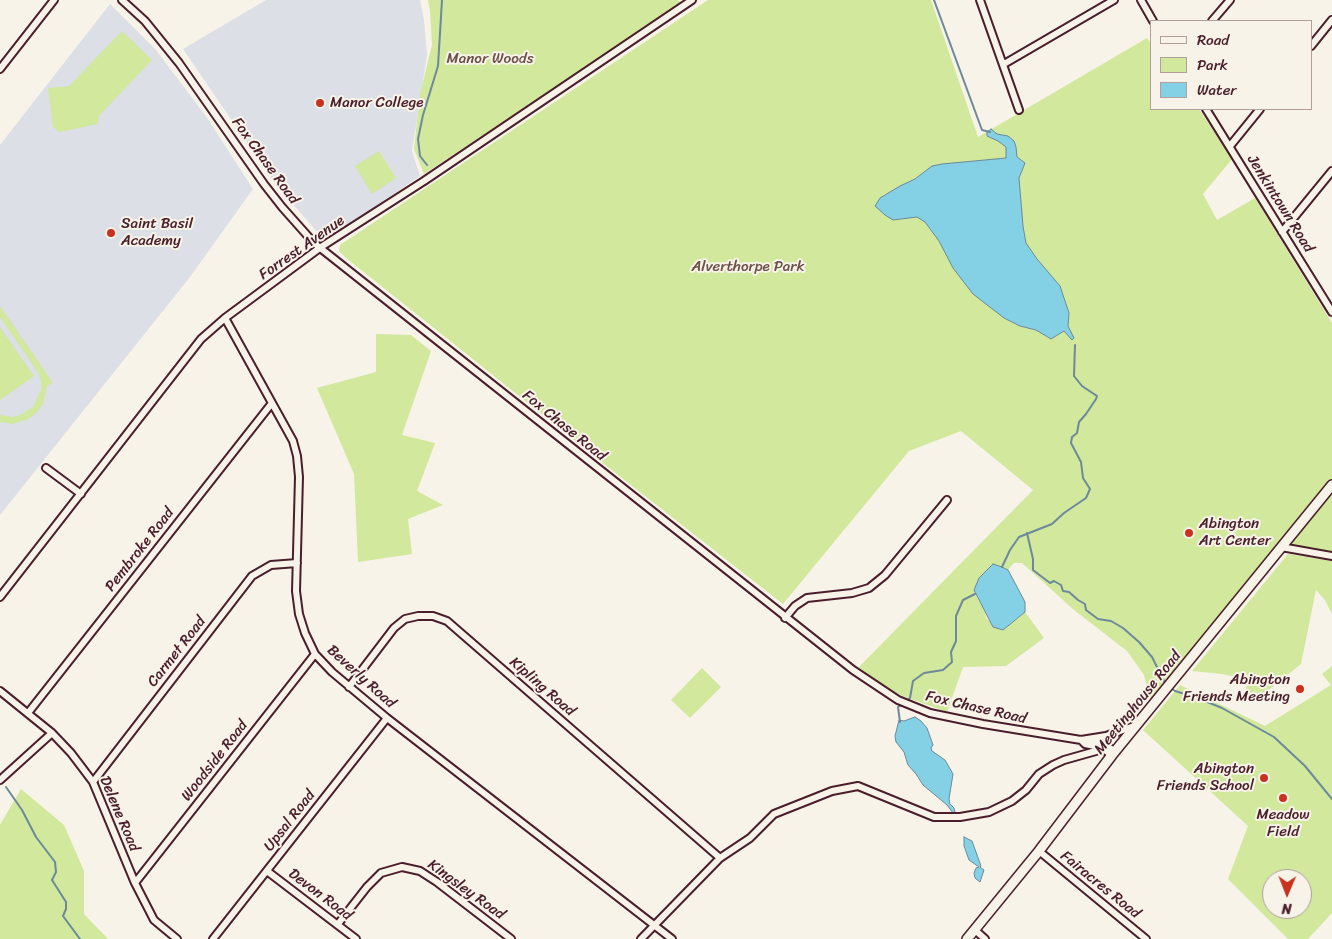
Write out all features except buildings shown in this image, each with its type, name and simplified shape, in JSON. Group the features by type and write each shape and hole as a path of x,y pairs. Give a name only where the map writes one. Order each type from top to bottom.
{"street":[{"path":"0,70 54,0"},
{"name":"Fox Chase Road","path":"122,0 145,21 187,73 282,207 314,243 853,670 898,700 939,715 1081,740 1106,736 1138,725"},
{"name":"Forrest Avenue","path":"0,597 201,339 224,318 321,247 424,181 692,0"},
{"path":"980,0 1019,110"},
{"path":"1004,64 1114,0"},
{"path":"1141,0 1152,20"},
{"path":"1213,20 1230,0"},
{"path":"1312,45 1332,20"},
{"name":"Jenkintown Road","path":"1207,110 1332,312"},
{"path":"1230,146 1259,110"},
{"path":"1282,232 1332,171"},
{"name":"Beverly Road","path":"224,318 293,441 297,456 298,477 296,591 299,614 315,654 332,672 387,718 672,939"},
{"name":"Pembroke Road","path":"28,713 272,403"},
{"path":"46,468 81,494"},
{"name":"Meetinghouse Road","path":"967,939 1039,851 1114,753 1332,485"},
{"path":"785,618 795,606 807,598 852,594 869,588 885,575 947,500"},
{"path":"1281,547 1332,556"},
{"name":"Carmet Road","path":"93,782 252,576 271,565 296,562"},
{"name":"Kipling Road","path":"349,687 394,628 405,620 418,616 433,616 446,621 720,858"},
{"name":"Woodside Road","path":"135,883 315,654"},
{"name":"Delene Road","path":"0,691 52,733 71,753 93,782 135,883 154,920 177,939"},
{"name":"Upsal Road","path":"213,939 387,718"},
{"path":"0,780 52,733"},
{"path":"1090,739 1099,742 1114,753"},
{"name":"Fox Chase Road","path":"1081,740 1085,744 1094,745 1114,753"},
{"path":"642,939 720,858 750,838 774,814 832,791 858,786 934,817 960,817 990,812 1012,801 1026,790 1039,774 1053,765 1103,749"},
{"name":"Fairacres Road","path":"1039,851 1146,939"},
{"name":"Kingsley Road","path":"338,924 380,873 402,867 420,871 437,882 511,939"},
{"name":"Devon Road","path":"268,870 356,939"},
{"path":"975,930 985,939"}],"shaded area":[{"name":"Manor College","path":"266,0 420,0 427,55 412,151 420,176 335,234 320,235 276,185 183,49"},
{"name":"Saint Basil Academy","path":"110,4 156,50 208,119 253,189 190,277 0,515 0,145"}],"green space":[{"name":"Manor Woods","path":"428,0 678,0 682,4 424,174 414,149 420,94 432,45"},
{"name":"Alverthorpe Park","path":"708,0 931,0 978,137 1147,38 1150,42 1150,110 1200,110 1232,159 1203,194 1217,220 1255,198 1332,323 1332,480 1151,701 1144,675 1127,651 1074,610 1022,563 1014,563 1008,570 1002,567 974,590 976,596 983,607 987,619 1003,630 1025,612 1044,638 1006,666 963,667 947,712 903,696 879,684 859,667 1033,490 961,431 909,451 783,604 345,257 339,251 340,245"},
{"path":"122,31 152,60 99,116 98,124 59,132 53,127 48,88 69,86"},
{"path":"379,151 396,178 372,194 355,166"},
{"path":"0,306 53,383 47,386 43,404 37,412 29,419 12,424 0,422 0,415 13,417 33,407 41,390 41,381 39,374 0,317"},
{"path":"0,327 34,376 0,400"},
{"path":"376,334 411,335 431,351 402,435 435,443 417,491 443,505 408,519 412,554 358,562 354,474 317,388 376,372"},
{"path":"1332,491 1332,553 1292,544 1295,537"},
{"path":"1288,554 1332,561 1332,614 1325,600 1316,590 1301,664 1260,697 1245,694 1248,679 1192,671"},
{"path":"1332,666 1332,913 1308,939 1288,939 1268,919 1312,919 1312,869 1262,869 1262,913 1228,879 1248,826 1143,730 1180,685 1265,726 1331,685 1322,674"},
{"path":"702,668 721,687 690,718 671,700"},
{"path":"21,789 64,825 84,871 84,914 108,939 0,939 0,825"}],"water":[{"path":"991,129 997,134 1008,136 1014,141 1017,157 1025,163 1019,178 1026,243 1060,286 1069,313 1068,326 1074,338 1072,340 1064,331 1051,339 1036,330 1020,326 1004,318 973,294 953,268 939,241 925,222 917,217 893,220 875,206 880,198 915,179 932,166 1006,158 1006,147 987,136 987,132"},
{"path":"993,564 1008,570 1025,602 1025,612 1003,630 993,627 974,590 979,578"},
{"path":"915,717 927,728 933,745 932,751 945,760 953,774 949,799 950,804 954,808 955,812 953,813 947,805 923,785 908,765 904,752 896,742 895,736 899,720 904,721"},
{"path":"964,837 972,841 980,867 984,870 980,882 975,878 974,873 976,868 979,867 969,860 964,846"}],"waterway":[{"path":"427,165 420,156 418,139 423,115 438,66 442,0"},
{"path":"934,0 982,130 990,132"},
{"path":"1002,567 1019,537 1052,524 1086,498 1090,489 1083,478 1081,462 1071,443 1072,437 1077,433 1079,422 1097,396 1082,386 1074,376 1075,345"},
{"path":"1027,533 1033,559 1033,570 1050,583 1054,581 1061,585 1063,591 1069,592 1085,604 1086,610 1098,619 1111,621 1123,628 1152,657 1165,683"},
{"path":"907,701 910,698 913,681 924,673 943,670 952,662 951,652 956,641 956,616 963,600 975,594"},
{"path":"1171,688 1222,708 1274,737 1305,766 1332,799"},
{"path":"900,722 898,707 903,704"},
{"path":"6,787 22,810 36,837 55,862 56,872 52,880 66,902 63,916 80,939"}],"place":[{"name":"Manor College","path":"320,103"},
{"name":"Saint Basil Academy","path":"111,233"},
{"name":"Abington Art Center","path":"1189,533"},
{"name":"Abington Friends Meeting","path":"1300,689"},
{"name":"Abington Friends School","path":"1264,778"},
{"name":"Meadow Field","path":"1283,798"}]}
